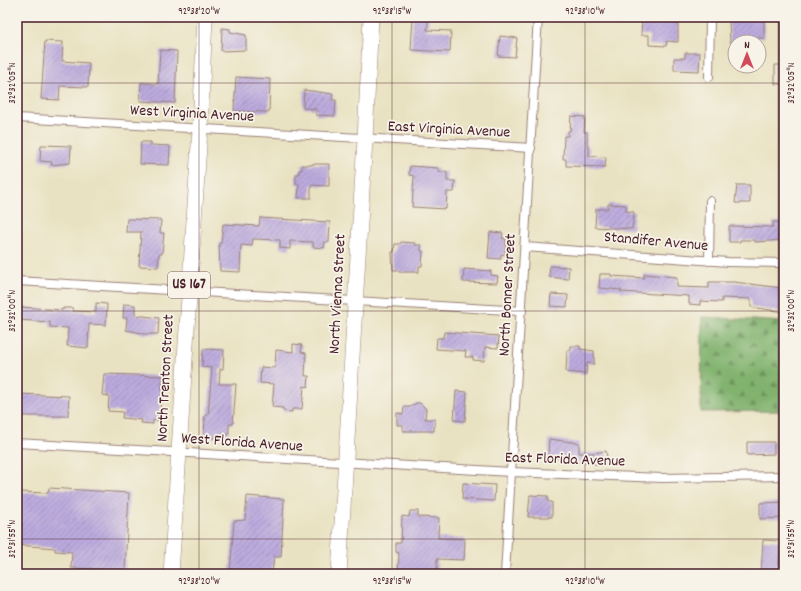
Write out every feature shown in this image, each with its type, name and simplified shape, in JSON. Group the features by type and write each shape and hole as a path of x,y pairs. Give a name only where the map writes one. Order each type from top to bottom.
{"highway":[{"name":"North Trenton Street","path":"171,574 200,129 205,17"},
{"name":"North Vienna Street","path":"339,574 371,17"}],"street":[{"name":"North Bonner Street","path":"505,574 522,311 538,17"},
{"path":"709,78 710,17"},
{"name":"West Virginia Avenue","path":"17,118 365,139"},
{"name":"East Virginia Avenue","path":"365,139 531,148"},
{"path":"709,261 710,201"},
{"name":"Standifer Avenue","path":"525,247 709,261 784,263"},
{"path":"17,281 522,311"},
{"name":"West Florida Avenue","path":"17,443 346,464"},
{"name":"East Florida Avenue","path":"346,464 662,478 784,476"}],"green space":[{"path":"702,317 784,322 784,411 701,412"}],"building":[{"path":"413,17 429,17 427,30 451,31 450,52 411,50"},
{"path":"642,17 678,17 678,42 667,41 666,46 649,45 649,35 641,35"},
{"path":"740,17 761,17 761,20 764,20 764,34 730,34 729,20 740,20"},
{"path":"222,28 230,29 230,32 246,35 246,50 221,51"},
{"path":"500,36 517,38 515,57 498,56"},
{"path":"45,41 63,42 62,61 89,63 88,87 60,86 59,100 41,99"},
{"path":"160,50 177,51 175,103 140,101 141,83 158,84"},
{"path":"685,53 700,53 699,71 674,70 674,58 685,58"},
{"path":"775,65 784,65 784,84 775,84"},
{"path":"236,77 270,79 269,112 234,111"},
{"path":"304,90 333,94 332,100 336,100 335,116 316,115 316,109 303,108"},
{"path":"571,116 585,117 584,132 587,132 589,156 606,157 605,167 566,166 566,159 563,159 564,136 568,136 568,131 570,131"},
{"path":"141,142 151,142 151,145 170,146 169,165 140,164"},
{"path":"41,145 71,146 70,163 51,165 52,162 40,161"},
{"path":"329,164 329,186 311,185 311,198 298,198 299,184 296,184 296,174 299,174 299,170 302,170 302,165"},
{"path":"410,166 438,168 438,172 447,172 447,181 455,181 454,192 447,192 446,209 412,207 414,176 409,175"},
{"path":"737,185 750,185 750,203 735,203"},
{"path":"608,204 626,205 626,211 634,212 632,229 595,227 596,209 608,209"},
{"path":"260,218 330,222 329,242 325,242 324,248 313,247 313,242 290,241 290,249 280,248 280,240 253,239 252,246 241,245 240,272 220,271 219,243 221,243 223,224 259,226"},
{"path":"127,219 161,220 160,233 164,233 162,254 159,254 158,267 139,266 141,232 126,232"},
{"path":"773,222 784,222 784,240 755,242 755,240 740,240 740,242 729,242 729,226 773,227"},
{"path":"490,232 503,233 502,238 506,238 505,255 501,254 501,259 488,258"},
{"path":"401,242 421,245 421,251 423,251 422,266 419,266 419,272 399,272 399,270 393,270 392,252 394,252 395,244 400,244"},
{"path":"550,266 569,267 568,279 549,277"},
{"path":"464,269 491,271 491,275 498,276 497,283 463,282"},
{"path":"600,274 644,278 644,274 677,277 677,287 709,288 709,282 734,282 782,288 784,290 784,312 751,307 751,299 722,298 722,302 700,301 700,305 689,304 689,296 621,292 621,290 599,288"},
{"path":"551,294 568,295 567,307 550,306"},
{"path":"96,303 107,304 106,325 89,324 88,348 67,346 68,328 50,327 50,322 17,320 17,309 20,310 20,307 63,310 63,308 73,308 73,311 96,312"},
{"path":"124,304 135,305 135,315 159,318 158,334 142,334 126,330 127,318 123,318"},
{"path":"444,332 499,336 498,348 485,347 484,361 473,360 473,357 465,357 466,351 436,349 437,338 443,338"},
{"path":"293,344 302,345 301,352 306,353 305,376 309,376 308,387 304,386 302,409 292,409 292,412 283,411 283,408 272,407 274,384 260,383 261,367 275,368 276,350 293,352"},
{"path":"571,346 580,346 580,349 594,351 594,364 587,363 586,374 566,372 567,350 571,350"},
{"path":"203,349 224,350 223,369 220,369 219,384 236,384 233,424 229,424 229,434 216,435 216,438 204,437 205,415 208,415 212,368 202,367"},
{"path":"104,374 163,376 159,421 153,420 153,424 141,423 142,420 122,418 123,412 108,411 109,396 102,395"},
{"path":"456,391 467,392 465,421 454,420"},
{"path":"18,394 69,396 68,416 21,416 17,414"},
{"path":"416,403 420,403 426,409 425,419 435,419 434,431 403,431 403,425 397,425 397,413 403,414 404,407 410,407"},
{"path":"549,439 579,443 579,453 606,451 608,463 596,465 574,462 574,459 548,458"},
{"path":"747,442 774,442 774,454 747,455"},
{"path":"463,483 495,485 494,501 462,499"},
{"path":"49,488 129,493 125,570 71,568 72,552 55,551 55,548 17,545 17,492 48,493"},
{"path":"530,495 548,496 548,502 552,502 552,517 528,517"},
{"path":"247,496 284,499 281,557 274,557 272,574 230,573 234,521 245,520"},
{"path":"784,502 784,518 760,519 760,503"},
{"path":"410,511 418,511 418,517 439,518 438,538 465,539 464,560 437,559 437,574 398,574 399,553 396,552 396,543 401,543 402,516 409,517"},
{"path":"763,540 781,541 778,574 761,574"}]}
